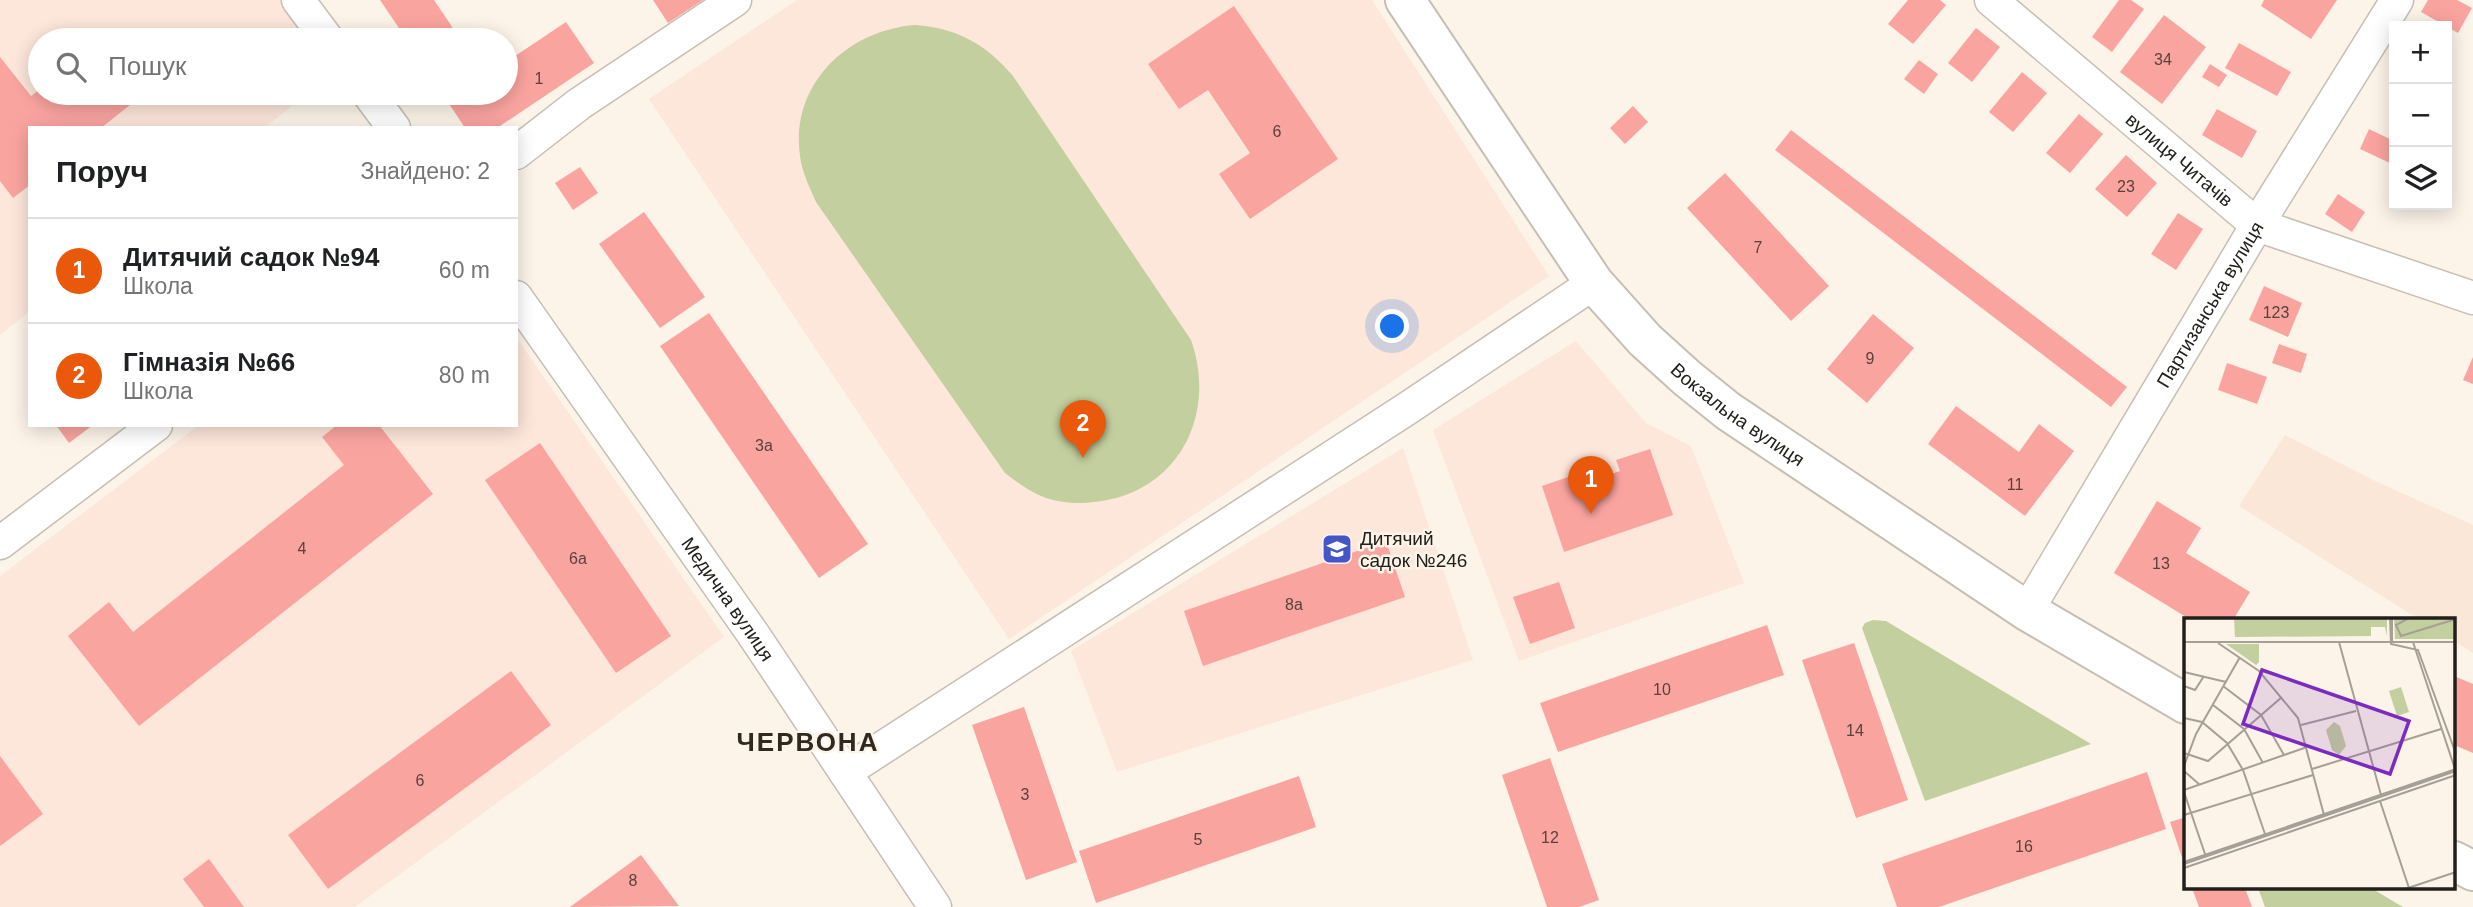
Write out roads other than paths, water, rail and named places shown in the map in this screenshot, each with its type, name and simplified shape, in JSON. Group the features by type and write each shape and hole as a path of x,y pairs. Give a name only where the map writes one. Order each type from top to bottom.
{"street":[{"path":"298,0 319,28"},
{"path":"518,151 579,104 735,0"},
{"name":"Вокзальна вулиця","path":"1405,0 1594,283 1644,340 1687,379 1728,411 2026,611 2184,703"},
{"name":"вулиця Читачів","path":"1991,0 2257,225 2473,298"},
{"name":"Партизанська вулиця","path":"2026,611 2257,225 2397,0"},
{"path":"377,105 393,126"},
{"path":"845,772 1408,408 1594,283"},
{"name":"Медична вулиця","path":"518,300 753,634 935,907"},
{"path":"0,543 153,427"},
{"path":"2456,861 2473,871"}],"place":[{"name":"Гімназія №66","path":"1083,458"},
{"name":"Дитячий садок №94","path":"1591,514"},
{"name":"Дитячий садок №246","path":"1337,549"}],"district":[{"name":"ЧЕРВОНА","path":"808,742"}]}
